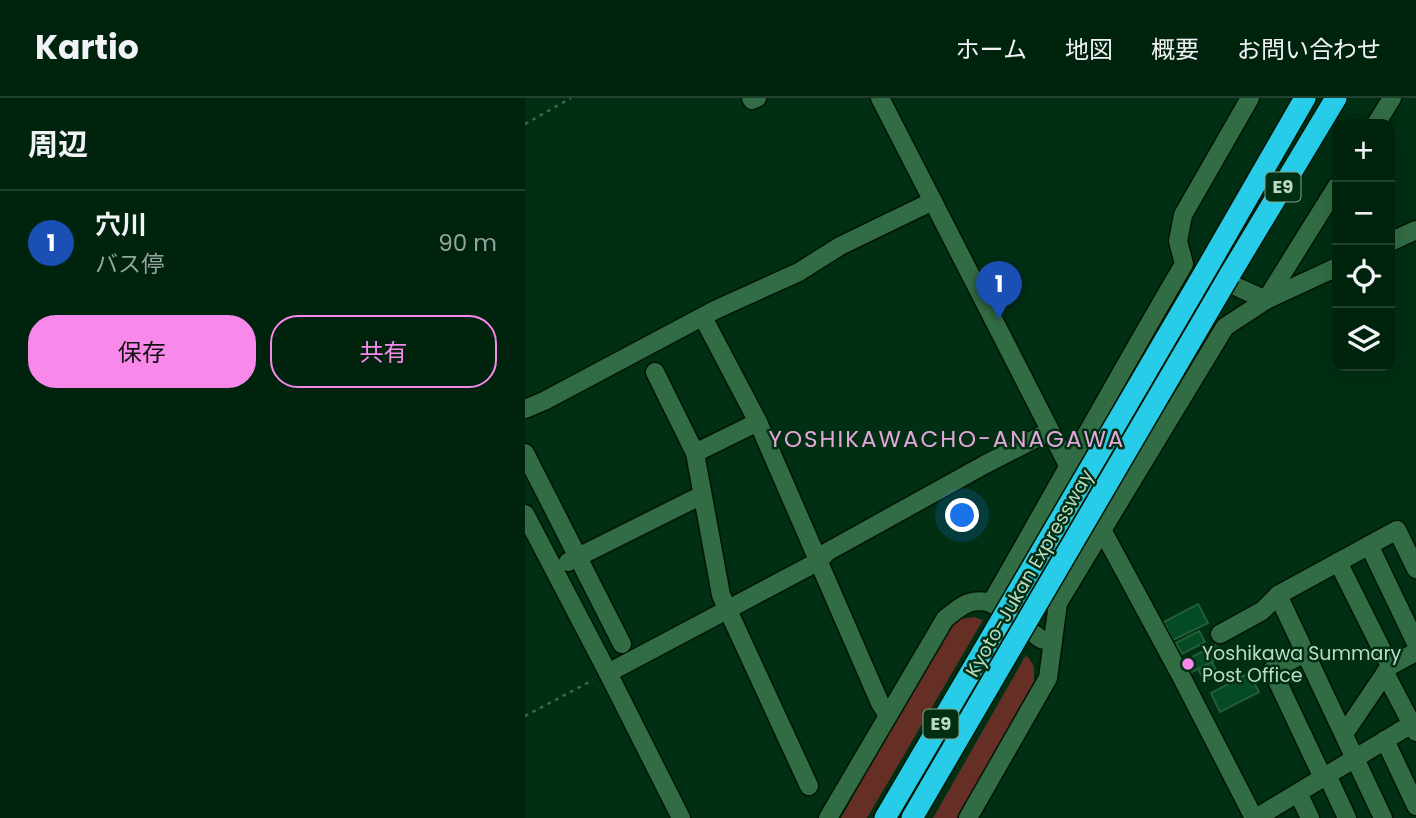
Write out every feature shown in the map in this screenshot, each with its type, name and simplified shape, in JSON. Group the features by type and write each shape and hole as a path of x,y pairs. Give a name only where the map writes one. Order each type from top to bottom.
{"highway":[{"name":"Kyoto-Jukan Expressway","path":"885,818 1305,98"},
{"name":"Kyoto-Jukan Expressway","path":"912,818 1229,275 1336,98"}],"street":[{"path":"751,98 757,98"},
{"path":"880,98 1101,529 1181,676 1263,816 1385,740 1414,728 1338,562"},
{"path":"991,603 1069,468 1111,388 1185,264 1178,241 1182,215 1250,98"},
{"path":"1379,119 1392,98"},
{"path":"1266,300 1332,194"},
{"path":"525,409 715,310 799,272 840,246 933,201"},
{"path":"1395,240 1416,230"},
{"path":"1185,264 1266,300"},
{"path":"968,818 1048,678 1058,603 1225,327 1266,300 1332,269"},
{"path":"707,325 758,422 880,703 888,715"},
{"path":"655,372 695,453 720,595 809,786"},
{"path":"695,453 758,422"},
{"path":"608,673 819,561 827,552 984,464 1050,431"},
{"path":"525,453 622,645"},
{"path":"554,569 702,495"},
{"path":"525,514 681,818"},
{"path":"1220,634 1262,611 1278,595 1397,530 1416,569"},
{"path":"1369,545 1416,643"},
{"path":"1278,595 1383,818"},
{"path":"828,818 945,619 960,607 977,599 991,603 1041,639 1053,642"},
{"path":"1344,734 1388,669 1416,652"},
{"path":"1305,653 1272,670 1347,818"},
{"path":"1385,740 1416,806"},
{"path":"1298,793 1310,818"}],"path":[{"path":"525,124 571,98"},
{"path":"525,716 608,673"}],"shaded area":[{"path":"974,617 983,620 867,818 841,818 948,628 961,619"},
{"path":"1026,655 1034,666 1034,686 957,818 933,818"}],"building":[{"path":"1198,604 1208,623 1173,640 1164,622"},
{"path":"1199,631 1205,642 1182,654 1176,643"},
{"path":"1215,645 1221,657 1186,675 1180,663"},
{"path":"1212,662 1218,674 1204,681 1198,669"},
{"path":"1249,673 1259,692 1220,712 1211,693"}],"place":[{"name":"穴川","path":"999,319"},
{"name":"Yoshikawa Summary Post Office","path":"1188,664"}],"district":[{"name":"YOSHIKAWACHO-ANAGAWA","path":"947,439"}]}
